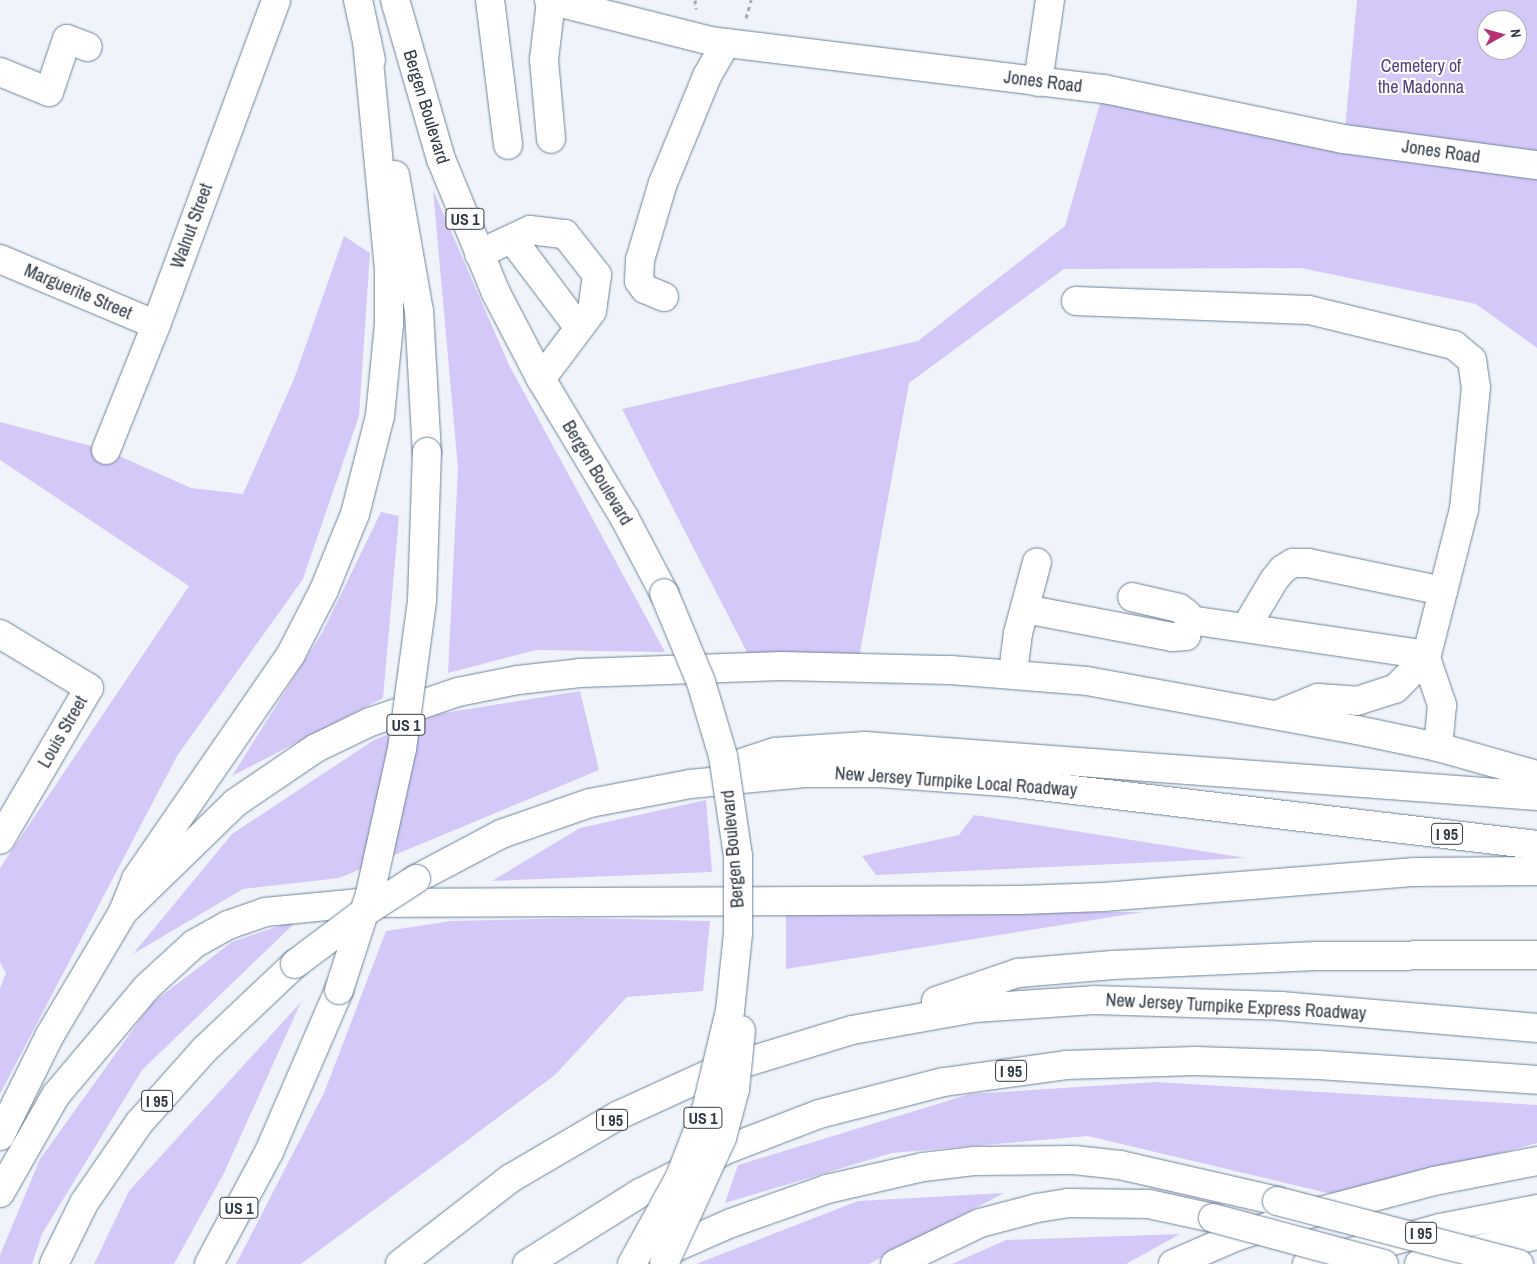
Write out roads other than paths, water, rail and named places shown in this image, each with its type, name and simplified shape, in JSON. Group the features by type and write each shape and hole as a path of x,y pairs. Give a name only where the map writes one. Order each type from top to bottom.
{"main road":[{"name":"Walnut Street","path":"106,450 156,325 276,0"},
{"name":"US 1","path":"209,1264 269,1152 320,1039 353,950 393,800 418,652 425,542 427,452 423,362 411,258 358,0"},
{"name":"Bergen Boulevard","path":"395,0 425,111 479,254 515,332 624,517 664,593 701,682 723,756 738,856 736,960"},
{"path":"490,0 508,145"},
{"path":"550,0 544,60 551,139"},
{"name":"Jones Road","path":"550,0 726,43 1104,90 1344,139 1537,164"},
{"path":"1038,82 1050,0"},
{"path":"0,72 49,92 67,39 88,47"},
{"path":"0,1136 50,1035 123,912 136,879 291,654 328,582 366,478 384,386 390,295 367,42"},
{"path":"664,298 645,289 639,281 640,260 663,184 707,76 726,43"},
{"path":"479,254 530,230 565,234 597,275 592,311 541,379"},
{"path":"512,239 579,328"},
{"name":"Marguerite Street","path":"0,259 156,325"},
{"path":"1076,301 1308,310 1454,345 1472,360 1476,387 1464,508 1426,656 1395,689 1357,701 1318,698 1278,714"},
{"path":"1012,673 1037,562"},
{"path":"1246,627 1274,580 1293,564 1308,564 1443,591"},
{"path":"1132,596 1179,608 1190,620 1246,627 1426,656"},
{"path":"1025,609 1172,637 1186,636 1190,620"},
{"name":"Louis Street","path":"0,634 89,688 0,840"},
{"path":"1426,656 1442,705 1438,747"},
{"path":"123,912 224,814 290,763 370,722 458,692 541,677 652,669 792,666 1012,673 1087,681 1278,714 1438,747 1537,775"},
{"path":"660,789 775,752 865,746 1537,796"},
{"name":"New Jersey Turnpike Local Roadway","path":"54,1264 84,1203 139,1123 204,1050 295,964 359,916 416,879 478,845 546,816 660,789 779,774 916,775 1186,802 1537,845"},
{"path":"0,1193 56,1095 146,988 194,944 228,925 265,912 358,904 1021,900 1103,897 1415,872 1537,871"},
{"path":"852,1030 1018,973 1250,958 1537,955"},
{"name":"US 1","path":"632,1264 679,1179 706,1110 725,1036 736,960"},
{"path":"664,1264 702,1186 729,1116 741,1036 736,960"},
{"name":"New Jersey Turnpike Express Roadway","path":"400,1264 511,1178 619,1116 711,1073 852,1030 976,1008 1094,1000 1281,1006 1537,1028"},
{"name":"I 95","path":"527,1264 642,1192 728,1149 819,1114 944,1082 1066,1065 1195,1061 1319,1065 1537,1080"},
{"path":"639,1264 731,1223 827,1188 923,1167 974,1161 1074,1160 1120,1165 1277,1200 1519,1264"},
{"path":"1173,1264 1235,1237 1298,1217 1434,1181 1537,1161"},
{"path":"894,1264 980,1223 1068,1203 1140,1204 1213,1218 1384,1264"},
{"name":"I 95","path":"1307,1264 1417,1234 1537,1209"},
{"path":"1419,1264 1537,1235"}],"park label":[{"name":"Cemetery of the Madonna","path":"1421,77"}]}
